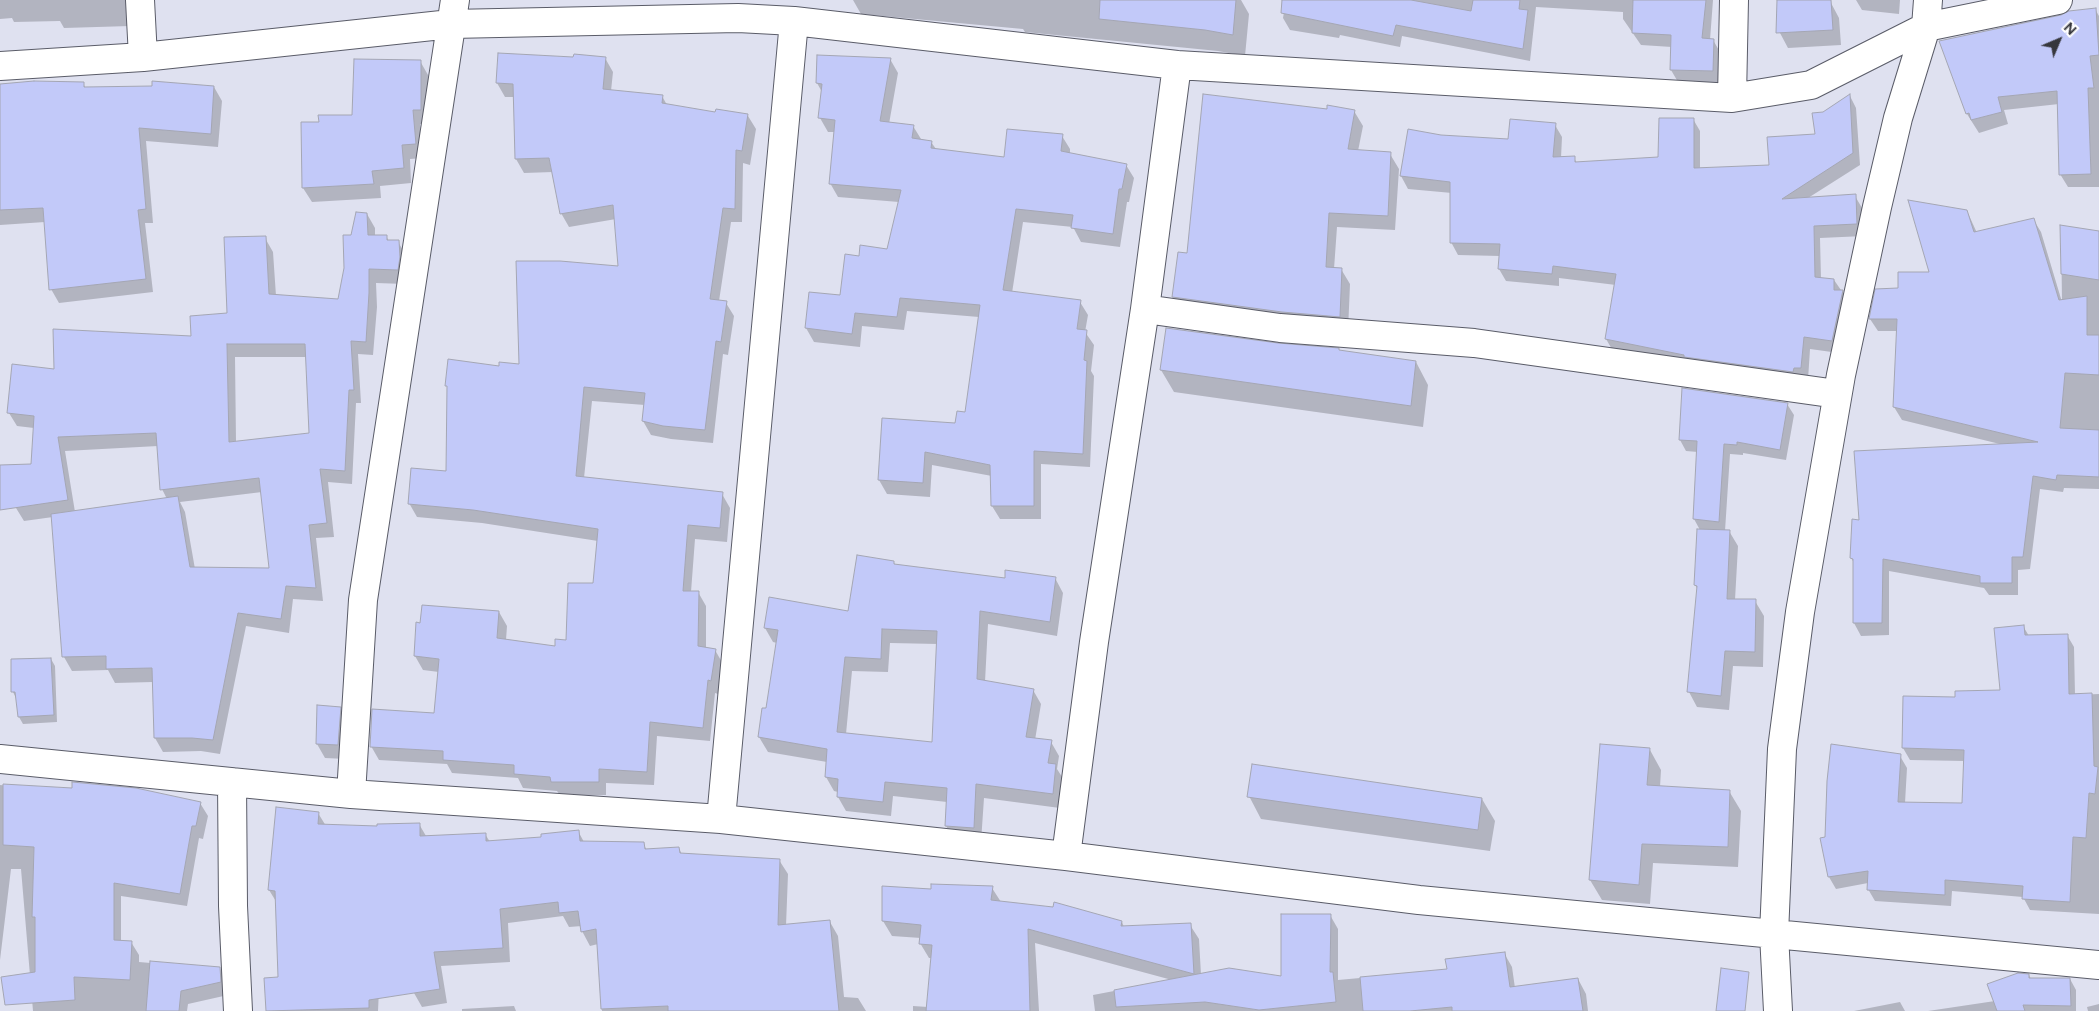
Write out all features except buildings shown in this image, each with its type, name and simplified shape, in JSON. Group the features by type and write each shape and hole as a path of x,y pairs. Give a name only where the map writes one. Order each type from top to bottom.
{"street":[{"path":"140,0 143,58"},
{"path":"1732,98 1734,0"},
{"path":"1778,1011 1774,934 1784,739 1800,612 1837,394 1876,207 1898,118 1926,28 1928,0"},
{"path":"0,66 143,58 453,12 739,9 794,21 1176,65 1732,98 1811,85 1926,28 2058,0"},
{"path":"351,794 363,600 453,12"},
{"path":"721,819 794,21"},
{"path":"1066,856 1094,642 1145,309 1176,65"},
{"path":"1145,309 1280,328 1474,343 1837,394"},
{"path":"0,759 351,794 721,819 1066,856 1419,900 2099,965"},
{"path":"232,782 233,906 238,1011"}]}
